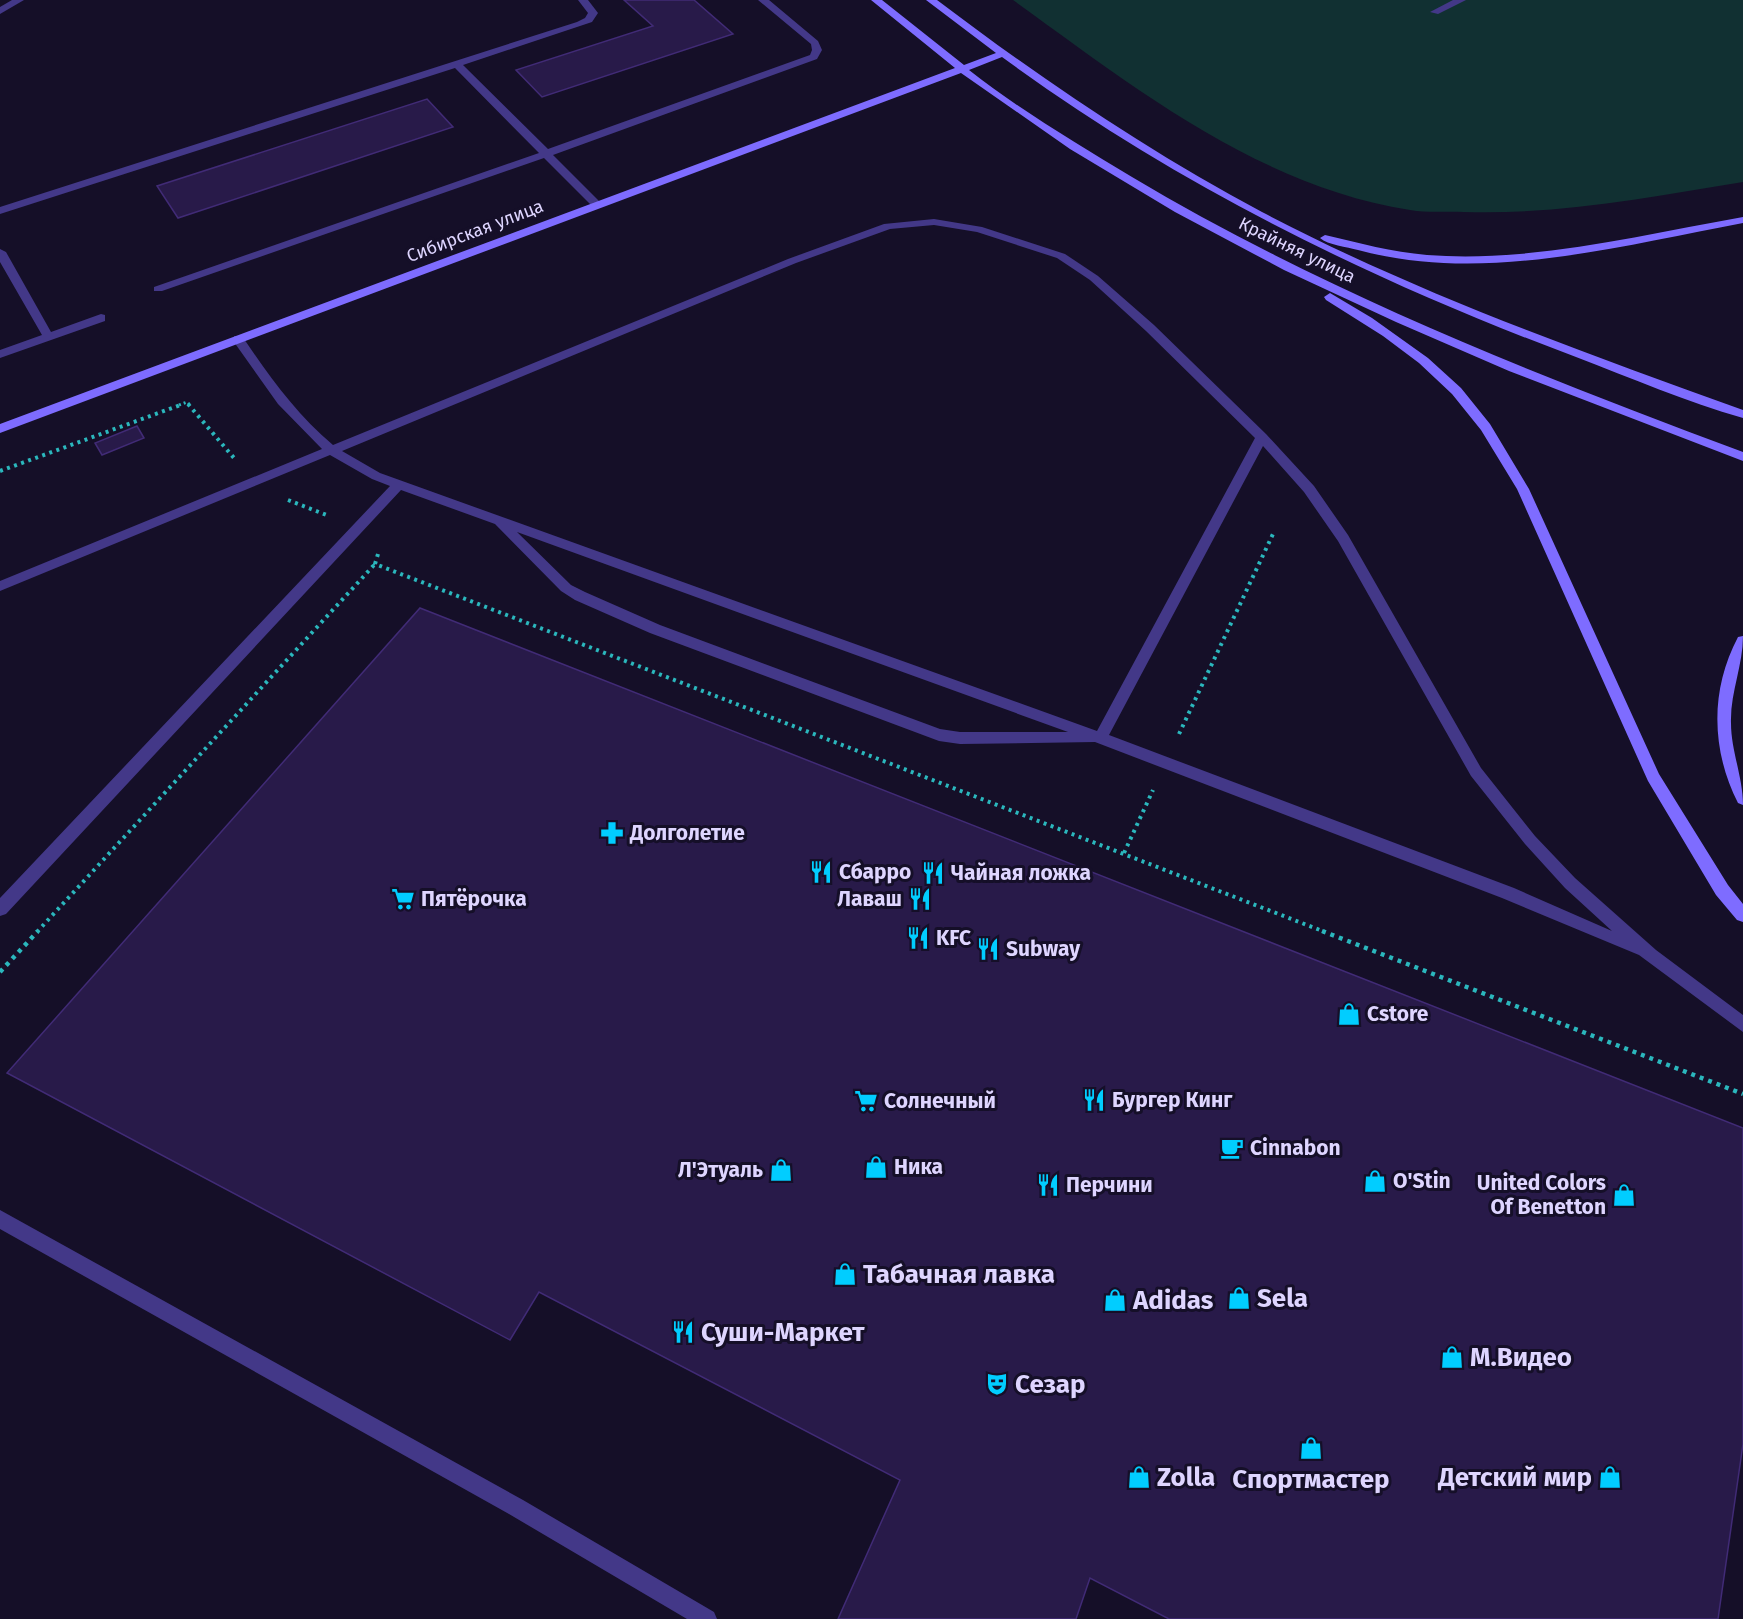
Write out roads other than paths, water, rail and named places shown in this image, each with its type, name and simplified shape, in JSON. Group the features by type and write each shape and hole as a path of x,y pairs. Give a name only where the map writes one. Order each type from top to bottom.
{"main road":[{"name":"Крайняя улица","path":"876,0 964,68 1100,163 1222,233 1396,318 1601,403 1743,457"},
{"name":"Крайняя улица","path":"931,0 1002,54 1136,144 1259,214 1446,301 1743,414"},
{"name":"Сибирская улица","path":"0,429 1002,54"},
{"path":"1259,214 1375,253 1441,259 1559,251 1743,220"},
{"path":"1222,233 1364,317 1406,346 1470,407 1522,489 1653,777 1722,890 1743,915"},
{"path":"1743,641 1730,670 1723,706 1725,743 1735,785 1743,799"}],"lane":[{"path":"0,12 19,0"},
{"path":"0,211 580,24 589,20 593,13 583,0"},
{"path":"158,289 814,57 817,50 815,43 763,0"},
{"path":"1435,12 1461,0"},
{"path":"456,63 597,205"},
{"path":"0,586 253,480 792,261 888,226 918,222 978,229 1042,248 1081,268 1134,312 1262,437 1308,489 1343,538 1476,772 1530,840 1570,884 1650,955 1743,1025"},
{"path":"0,252 48,336"},
{"path":"0,354 101,318"},
{"path":"238,339 288,412 330,449 366,471 398,485 1100,738 1508,893 1650,955"},
{"path":"1100,738 1262,437"},
{"path":"0,909 398,485"},
{"path":"498,521 566,588 580,596 655,629 939,735 960,738 1100,738"},
{"path":"0,1219 516,1508 707,1619"}],"place":[{"name":"Долголетие","path":"612,833"},
{"name":"Сбарро","path":"821,872"},
{"name":"Чайная ложка","path":"933,873"},
{"name":"Пятёрочка","path":"403,899"},
{"name":"Лаваш","path":"920,899"},
{"name":"KFC","path":"918,938"},
{"name":"Subway","path":"988,949"},
{"name":"Cstore","path":"1349,1014"},
{"name":"Бургер Кинг","path":"1094,1100"},
{"name":"Солнечный","path":"866,1101"},
{"name":"Cinnabon","path":"1232,1148"},
{"name":"Ника","path":"876,1167"},
{"name":"Л'Этуаль","path":"781,1170"},
{"name":"O'Stin","path":"1375,1181"},
{"name":"Перчини","path":"1048,1185"},
{"name":"United Colors Of Benetton","path":"1624,1195"},
{"name":"Табачная лавка","path":"845,1274"},
{"name":"Sela","path":"1239,1298"},
{"name":"Adidas","path":"1115,1300"},
{"name":"Суши-Маркет","path":"683,1332"},
{"name":"М.Видео","path":"1452,1357"},
{"name":"Сезар","path":"997,1384"},
{"name":"Спортмастер","path":"1311,1448"},
{"name":"Zolla","path":"1139,1477"},
{"name":"Детский мир","path":"1610,1477"}]}
